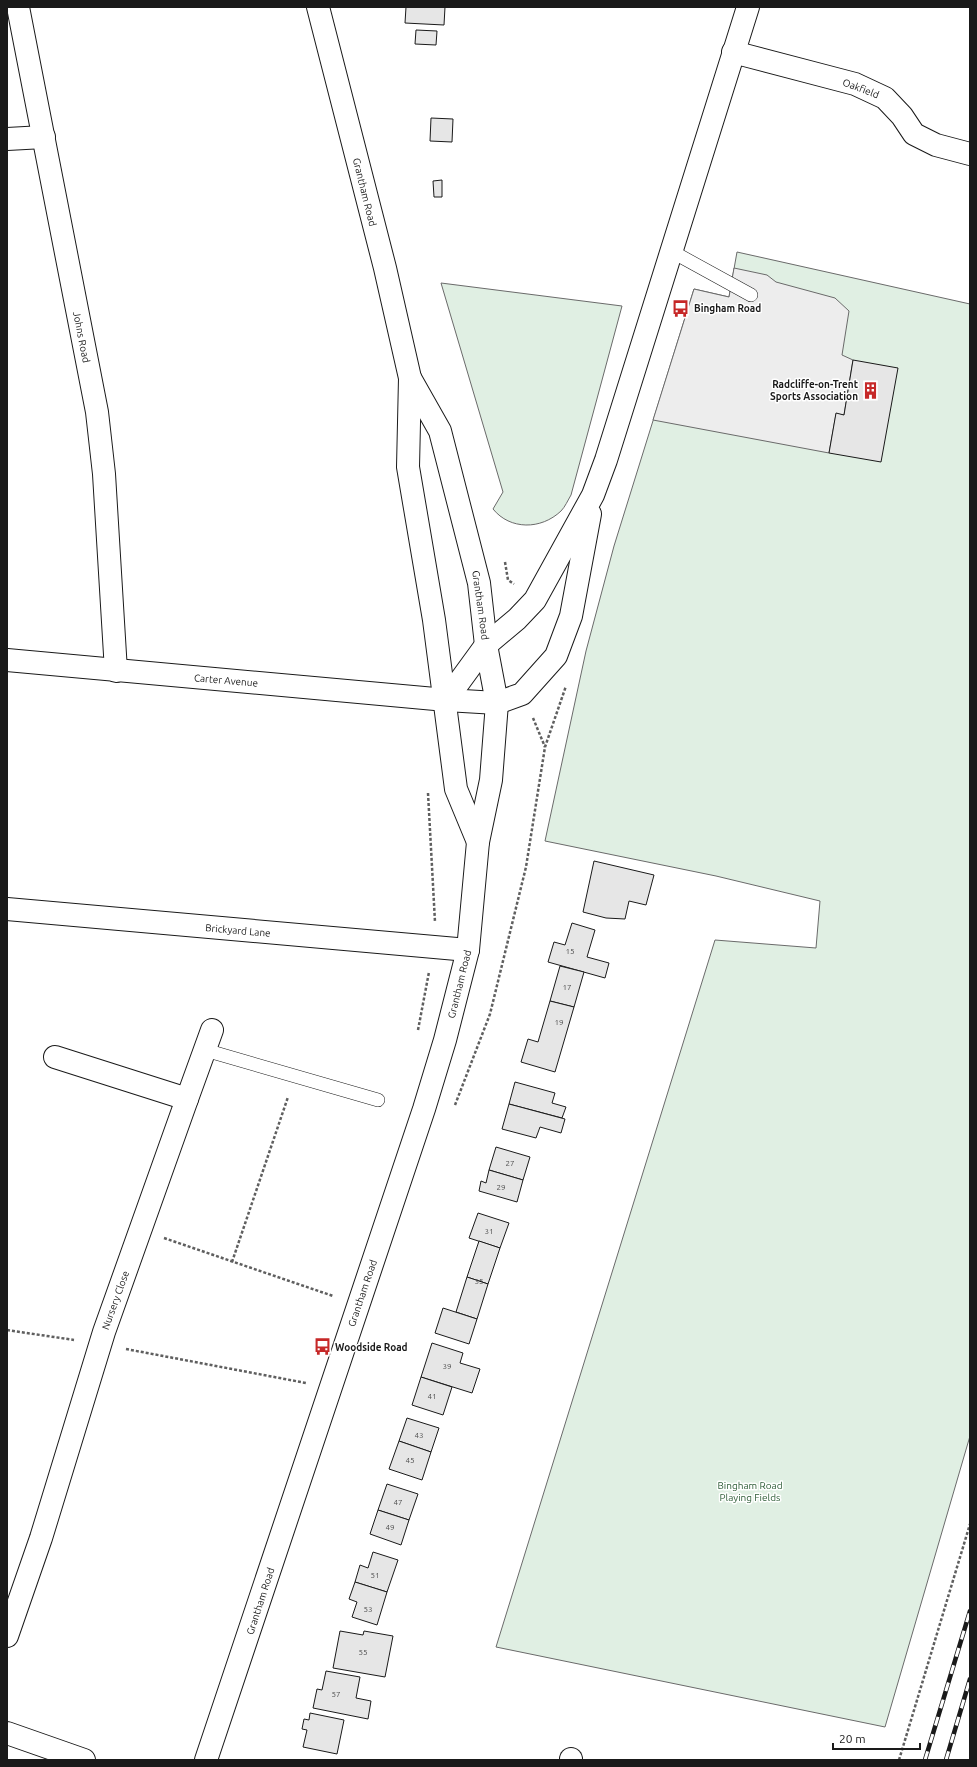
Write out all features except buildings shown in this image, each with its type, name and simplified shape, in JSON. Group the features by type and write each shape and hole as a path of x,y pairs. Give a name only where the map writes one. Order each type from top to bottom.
{"main road":[{"name":"Johns Road","path":"18,7 97,412 104,474 116,671"},
{"name":"Grantham Road","path":"318,7 385,268 410,378 408,467 428,582 446,700 456,789 478,842"},
{"path":"497,703 522,694 556,656 571,616 593,495 748,7"},
{"name":"Oakfield","path":"733,52 855,84 885,98 902,116 914,134 936,146 970,154"},
{"path":"7,139 44,137"},
{"name":"Grantham Road","path":"206,1760 445,1040 468,950 478,842 491,780 497,703 486,645 479,583 440,431 410,378"},
{"path":"446,700 486,645 517,619 534,600 593,495"},
{"name":"Carter Avenue","path":"7,660 446,700 497,703"},
{"name":"Brickyard Lane","path":"7,909 468,950"},
{"name":"Nursery Close","path":"7,1636 40,1538 100,1344 209,1040"},
{"path":"56,1056 187,1099"},
{"path":"7,1733 84,1760"}],"lane":[{"path":"671,251 751,294"},
{"path":"209,1040 295,1076 378,1100"}],"path":[{"path":"505,562 508,580 517,587"},
{"path":"467,1071 490,1014 526,867 545,748 568,679"},
{"path":"522,694 545,748"},
{"path":"418,1035 435,928 428,785"},
{"path":"232,1262 295,1076"},
{"path":"140,1230 358,1304"},
{"path":"7,1330 100,1344 329,1388"},
{"path":"899,1760 970,1524"}],"green space":[{"name":"Bingham Road Playing Fields","path":"737,252 970,304 970,1436 885,1727 496,1647 715,940 816,948 820,901 716,876 545,841 586,651 614,546 694,289 729,297"},
{"path":"441,283 622,306 571,495 561,511 544,522 526,525 517,524 500,516 493,509 503,492"}],"shaded area":[{"path":"734,268 767,275 776,282 835,298 849,311 842,355 853,360 844,415 836,414 829,453 653,420 694,289 729,297"}],"railway":[{"path":"925,1760 970,1611"},
{"path":"946,1760 970,1679"}],"place":[{"name":"Bingham Road","path":"681,308"},
{"name":"Radcliffe-on-Trent Sports Association","path":"871,390"},
{"name":"Woodside Road","path":"322,1347"}]}
